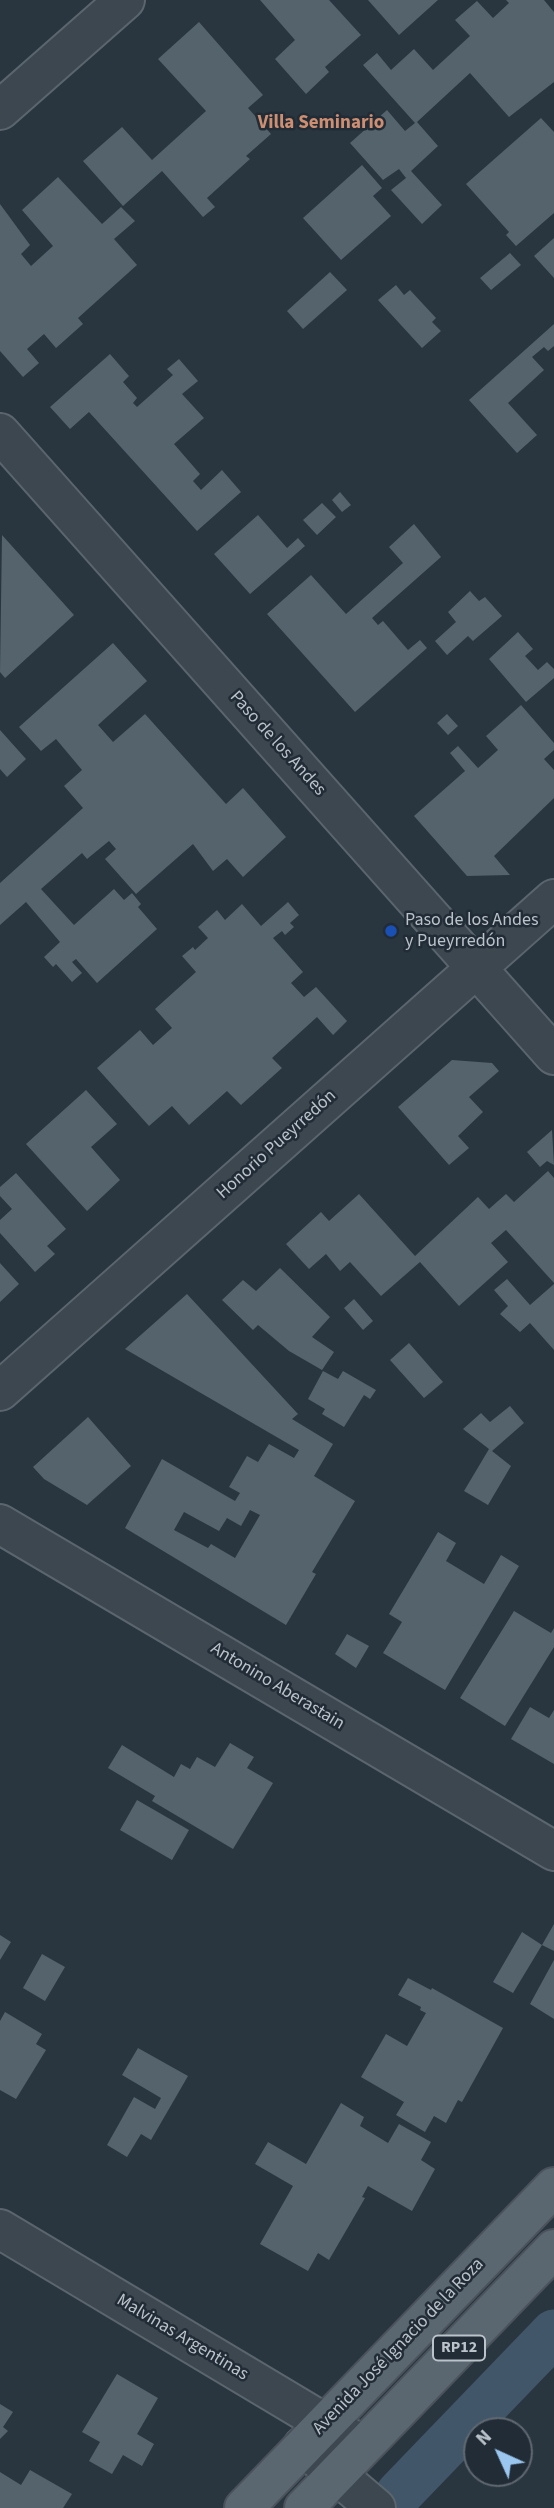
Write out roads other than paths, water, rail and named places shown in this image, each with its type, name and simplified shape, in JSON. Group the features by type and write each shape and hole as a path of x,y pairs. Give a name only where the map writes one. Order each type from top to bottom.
{"main road":[{"name":"Avenida José Ignacio de la Roza","path":"255,2496 554,2187"},
{"name":"RP12","path":"303,2508 554,2249"}],"street":[{"path":"0,110 125,0"},
{"name":"Paso de los Andes","path":"0,433 554,1055"},
{"name":"Honorio Pueyrredón","path":"0,1391 554,899"},
{"name":"Antonino Aberastain","path":"0,1524 554,1851"},
{"name":"Malvinas Argentinas","path":"0,2229 315,2434 363,2446"},
{"name":"Malvinas Argentinas","path":"315,2434 337,2474 376,2508"},
{"path":"255,2496 296,2508"}],"waterway":[{"path":"399,2494 554,2333"}],"place":[{"name":"Paso de los Andes y Pueyrredón","path":"391,931"}],"district":[{"name":"Villa Seminario","path":"321,124"}]}
